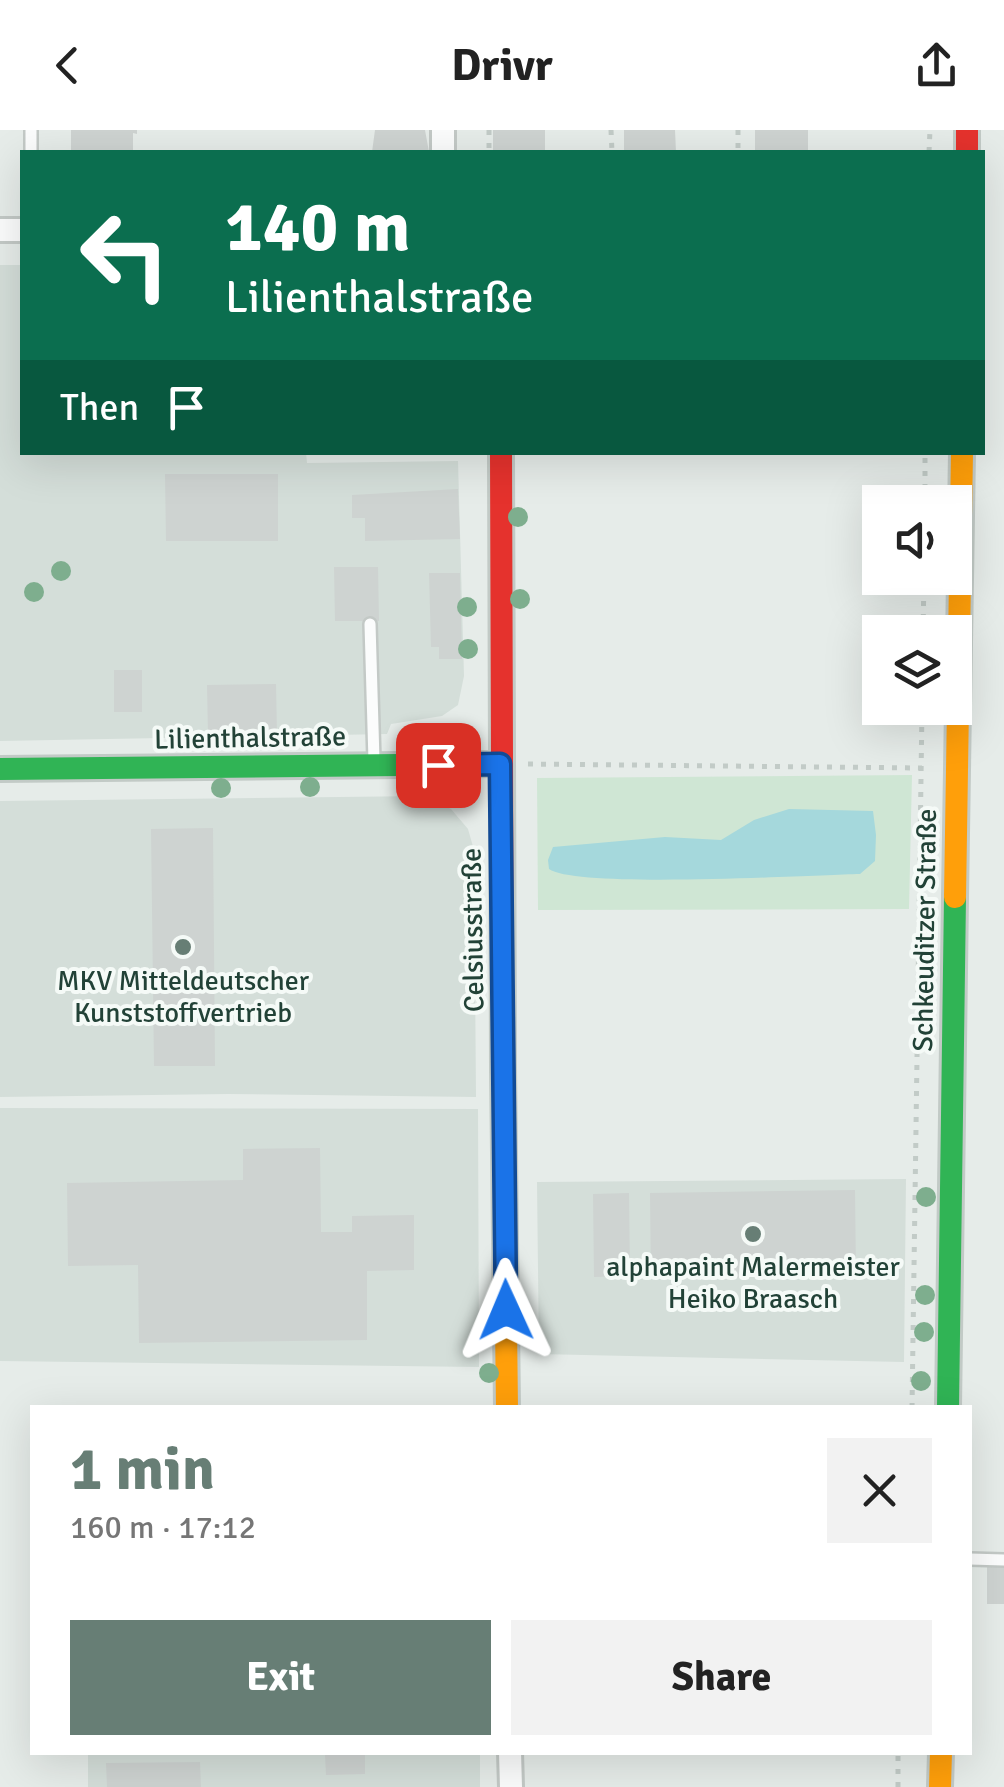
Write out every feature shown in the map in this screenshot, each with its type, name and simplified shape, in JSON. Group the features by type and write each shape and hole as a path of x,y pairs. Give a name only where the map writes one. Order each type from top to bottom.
{"street":[{"name":"Celsiusstraße","path":"501,455 507,1405"},
{"name":"Schkeuditzer Straße","path":"948,1405 962,455"},
{"name":"Lilienthalstraße","path":"0,769 500,764"},
{"path":"510,1755 510,1787"},
{"path":"940,1787 941,1755"}],"lane":[{"path":"370,624 375,765"},
{"path":"972,1559 1004,1560"}],"path":[{"path":"925,485 926,455"},
{"path":"912,1405 922,725"},
{"path":"500,764 922,768"},
{"path":"898,1755 898,1787"}],"shaded area":[{"path":"0,265 20,265 20,455 306,455 307,463 458,461 464,676 458,705 442,716 391,724 387,734 0,741"},
{"path":"424,796 451,809 468,829 474,850 476,1097 0,1097 0,801"},
{"path":"0,1108 478,1109 479,1367 0,1361"},
{"path":"906,1179 904,1362 539,1354 537,1182"},
{"path":"88,1755 480,1755 480,1787 88,1787"}],"green space":[{"path":"912,775 909,909 538,910 537,778"}],"water":[{"path":"789,809 873,811 875,861 860,874 747,878 603,878 549,869 553,847 665,837 721,840 754,820"}],"building":[{"path":"71,130 137,130 137,134 133,133 133,150 71,150"},
{"path":"375,130 425,130 429,150 372,150"},
{"path":"493,130 545,130 545,150 493,150"},
{"path":"624,130 675,130 676,150 624,150"},
{"path":"755,130 808,130 808,150 755,150"},
{"path":"165,474 278,474 278,541 166,541"},
{"path":"458,489 460,539 365,541 365,518 352,518 352,495"},
{"path":"334,567 378,567 379,621 335,621"},
{"path":"429,573 460,573 462,659 439,659 439,647 431,647"},
{"path":"114,670 142,670 142,712 114,712"},
{"path":"276,684 277,735 208,735 207,685"},
{"name":"MKV Mitteldeutscher Kunststoffvertrieb","path":"213,828 215,1066 154,1066 151,829"},
{"path":"320,1148 321,1232 352,1232 352,1216 414,1215 414,1270 367,1271 367,1340 139,1343 138,1265 68,1266 67,1183 243,1180 243,1149"},
{"name":"alphapaint Malermeister Heiko Braasch","path":"855,1190 856,1276 651,1278 650,1193"},
{"path":"629,1193 630,1276 594,1277 593,1194"},
{"path":"987,1567 1004,1567 1004,1604 987,1604"},
{"path":"325,1755 365,1755 365,1774 326,1775"},
{"path":"200,1762 201,1787 107,1787 106,1763"}],"traffic: fast":[{"path":"0,769 500,764"},
{"path":"948,1405 955,897"}],"traffic: slow":[{"path":"955,897 962,455"},
{"path":"503,1068 507,1405"},
{"path":"940,1787 941,1755"}],"traffic: jam":[{"path":"967,130 967,150"},
{"path":"501,455 503,1068"}],"place":[{"name":"MKV Mitteldeutscher Kunststoffvertrieb","path":"183,947"},
{"name":"alphapaint Malermeister Heiko Braasch","path":"753,1234"}],"route":[{"path":"438,765 500,764 506,1310"}]}
